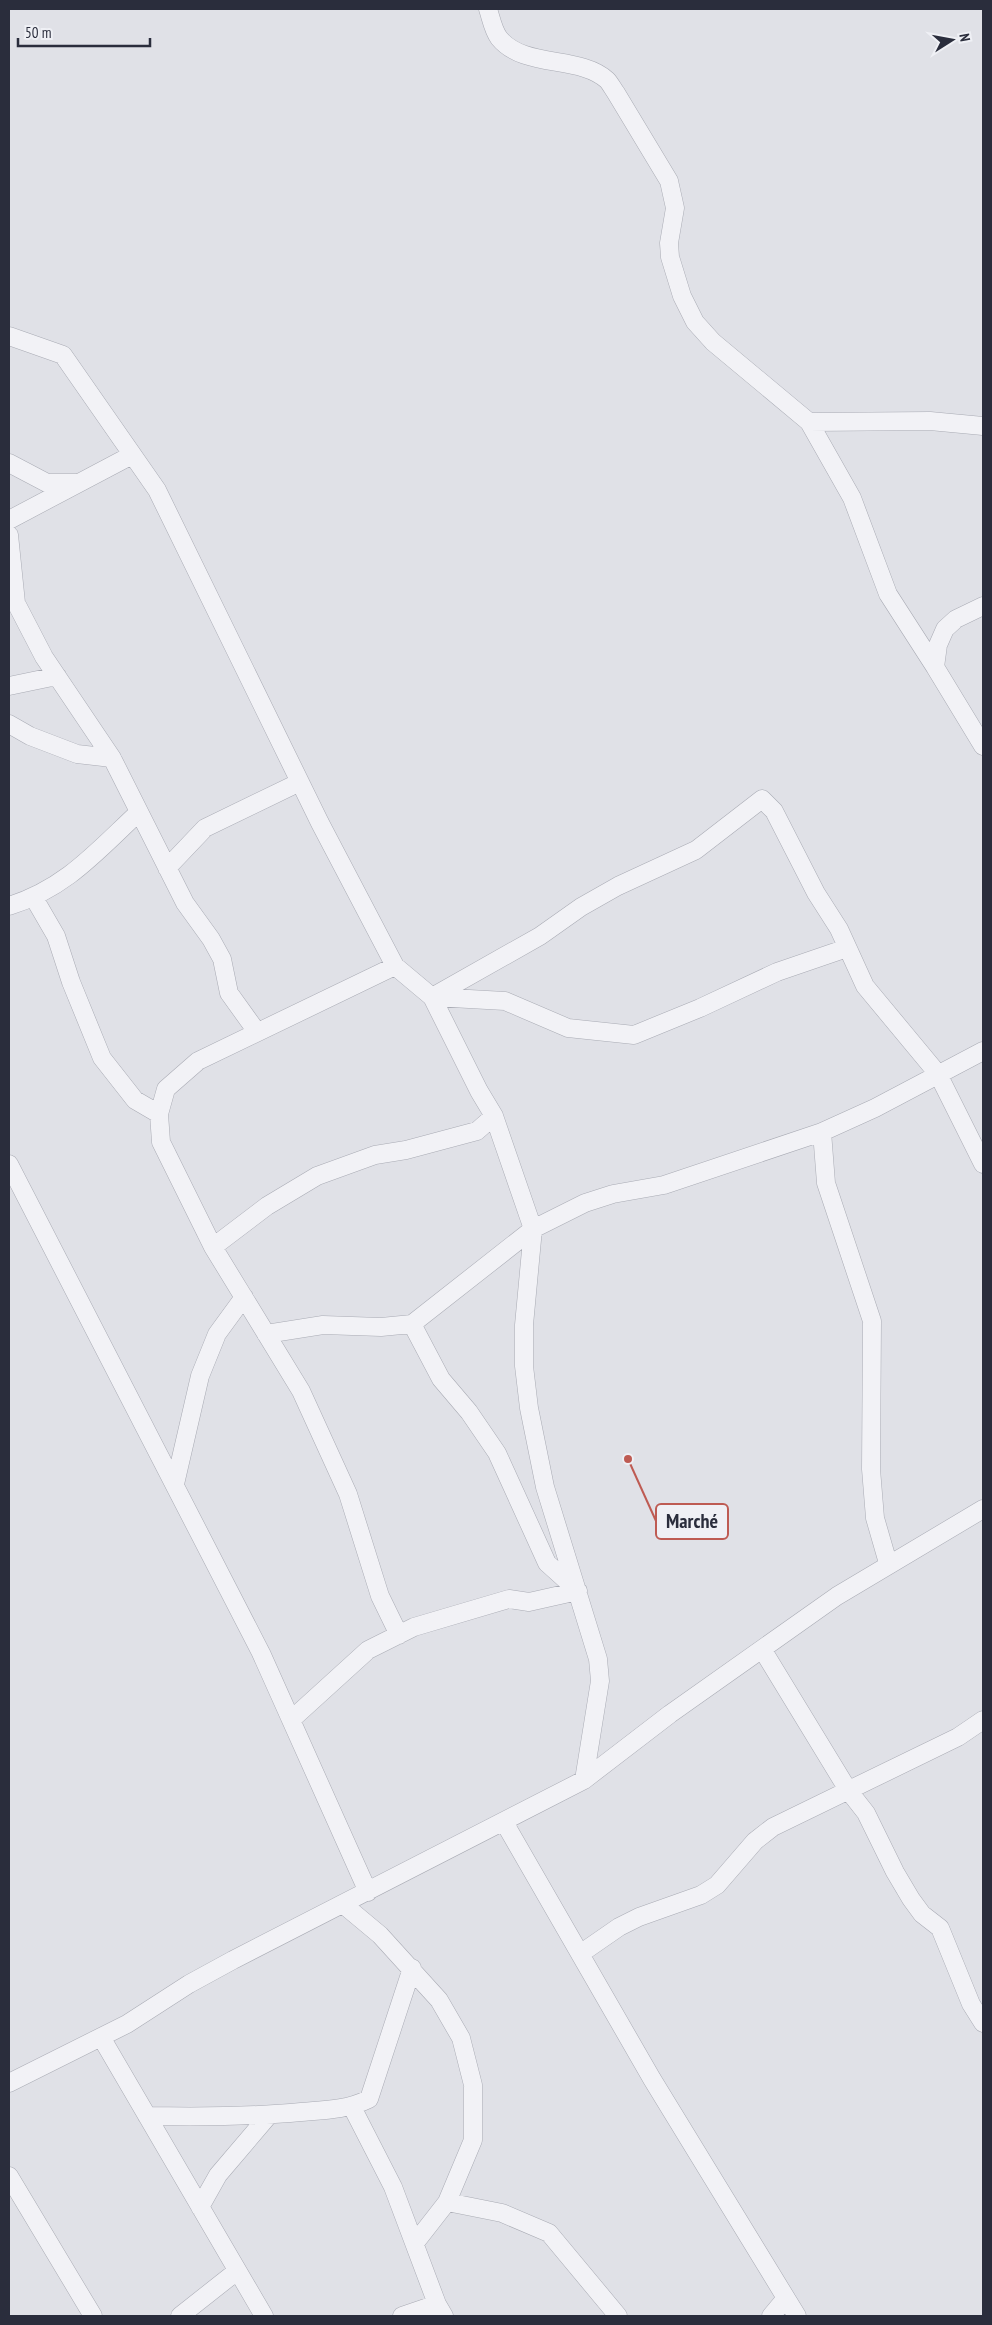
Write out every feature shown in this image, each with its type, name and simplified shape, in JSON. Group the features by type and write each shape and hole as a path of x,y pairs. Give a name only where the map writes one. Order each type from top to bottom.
{"street":[{"path":"488,9 498,36 508,48 524,55 592,71 607,80 669,180 675,208 669,243 670,257 682,296 694,322 713,342 809,422 852,498 888,594 983,746"},
{"path":"9,337 63,356 157,490 300,782 395,966 432,997 479,1091 494,1116 533,1228 524,1325 524,1366 529,1408 545,1487 598,1659 600,1681 584,1780"},
{"path":"809,422 930,421 983,426"},
{"path":"9,520 132,455"},
{"path":"9,463 47,483 78,483"},
{"path":"9,535 16,603 57,676 112,758 184,903 212,939 222,959 229,993 257,1032"},
{"path":"935,667 938,645 945,629 956,619 983,606"},
{"path":"9,686 57,676"},
{"path":"9,724 30,736 77,754 112,758"},
{"path":"167,868 205,828 300,782"},
{"path":"432,997 540,936 581,907 618,886 696,850 762,799 774,811 802,868 839,929 865,986 938,1074 983,1164"},
{"path":"9,906 34,898 69,877 139,812"},
{"path":"34,898 56,936 71,982 102,1058 136,1100 159,1114"},
{"path":"432,997 505,1001 568,1028 634,1035 700,1008 777,972 847,948"},
{"path":"395,966 198,1061 166,1090 159,1114 161,1142 213,1247 301,1391 348,1494 380,1596 399,1635"},
{"path":"266,1334 323,1325 381,1327 412,1324 533,1228 585,1203 614,1194 664,1184 822,1132 875,1108 983,1051"},
{"path":"213,1247 267,1206 317,1176 375,1155 406,1150 477,1131 494,1116"},
{"path":"822,1132 826,1183 872,1321 871,1469 875,1518 888,1563"},
{"path":"9,1164 261,1653 368,1892"},
{"path":"175,1484 200,1376 217,1334 244,1297"},
{"path":"412,1324 441,1379 469,1412 497,1453 547,1563 578,1590"},
{"path":"9,2083 127,2024 189,1984 584,1780 670,1714 837,1596 888,1563 983,1509"},
{"path":"291,1720 368,1650 414,1627 509,1599 530,1602 578,1590"},
{"path":"762,1649 848,1790 866,1813 895,1872 911,1899 922,1914 940,1928 971,2004 983,2023"},
{"path":"580,1954 619,1927 639,1917 701,1895 717,1884 755,1841 773,1827 958,1737 983,1722"},
{"path":"504,1822 652,2079 797,2316"},
{"path":"344,1905 380,1935 412,1968 439,2000 461,2038 473,2084 473,2140 447,2202 415,2244"},
{"path":"147,2116 206,2118 269,2115 352,2107 369,2099 412,1968"},
{"path":"101,2037 264,2316"},
{"path":"352,2107 393,2186 441,2310 402,2316"},
{"path":"200,2207 218,2175 269,2115"},
{"path":"9,2176 93,2316"},
{"path":"447,2202 502,2213 549,2233 618,2316"},
{"path":"180,2316 237,2271"},
{"path":"771,2316 786,2298"}],"place":[{"name":"Marché","path":"628,1459"}]}
